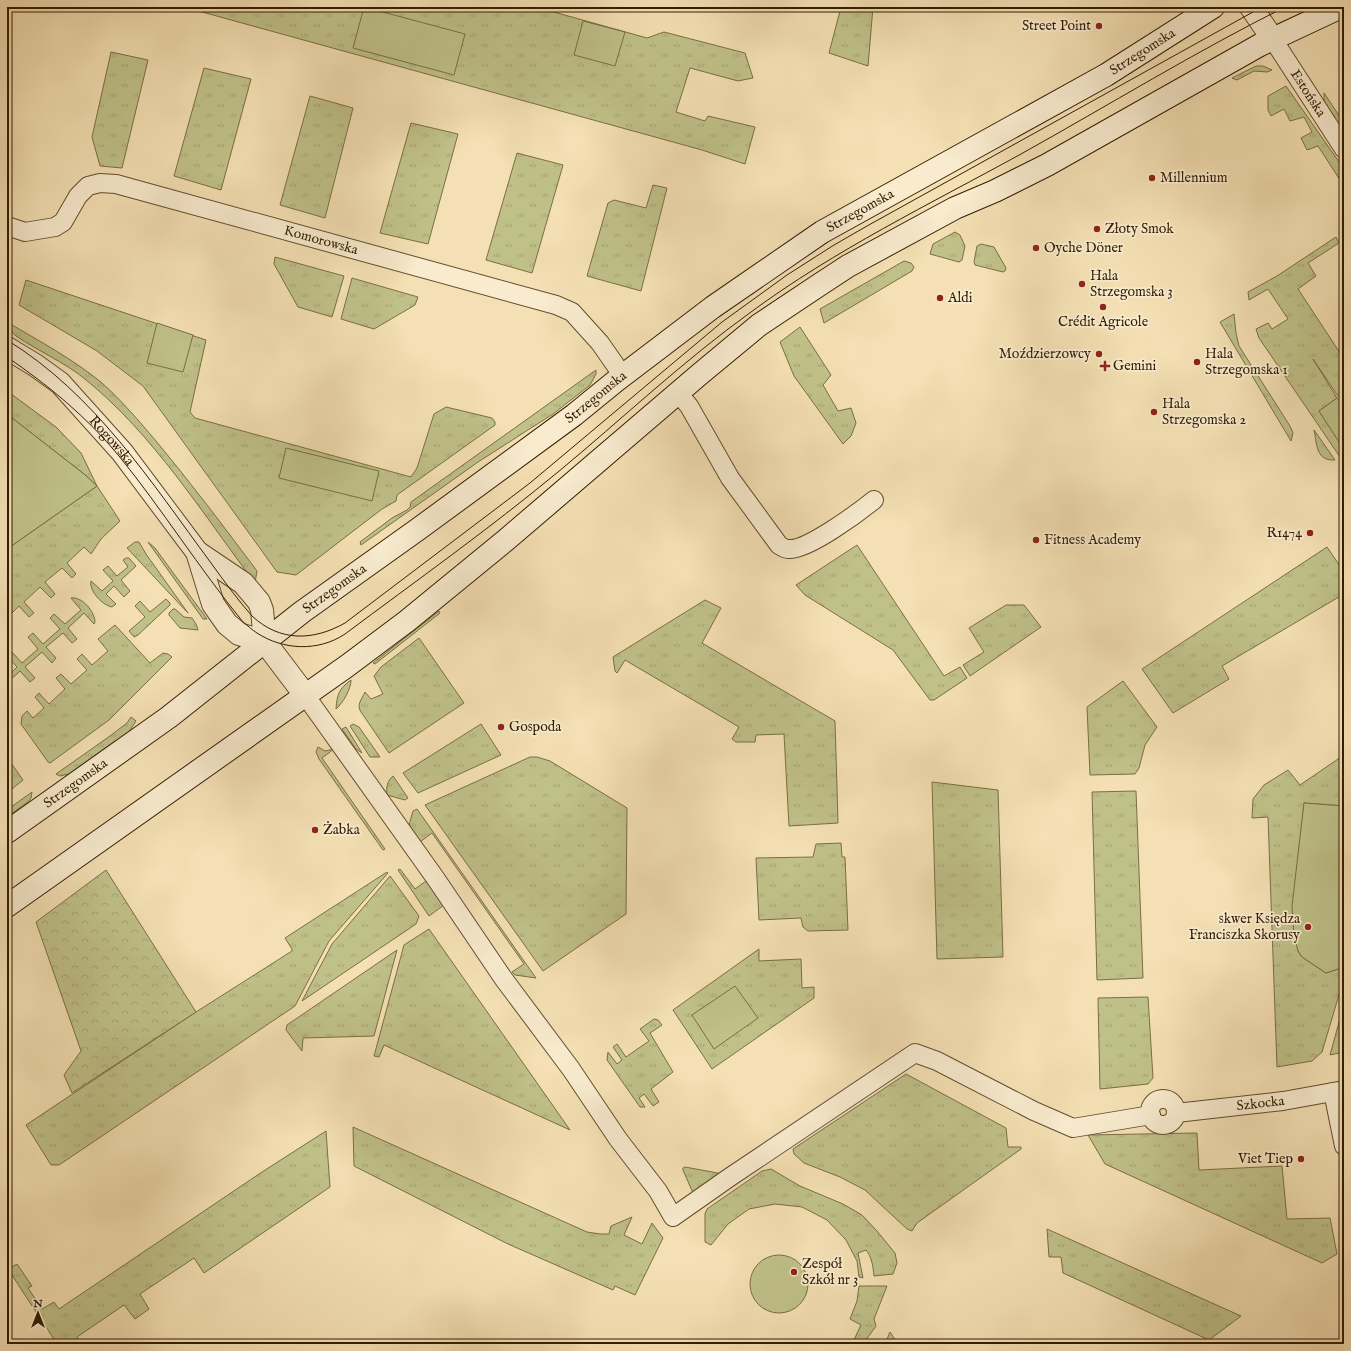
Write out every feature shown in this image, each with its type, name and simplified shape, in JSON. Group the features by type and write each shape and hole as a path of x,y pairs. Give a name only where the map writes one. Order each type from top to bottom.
{"main road":[{"name":"Strzegomska","path":"7,832 169,717 308,607 417,530 574,415 713,307 822,232 1106,75 1213,7"},
{"path":"1251,7 1272,38"},
{"path":"7,906 407,621 506,540 759,325 848,266 955,208 995,191 1047,165 1272,38 1341,7"},
{"name":"Rogowska","path":"7,348 35,365 64,388 122,452 197,552 243,583 259,602 262,610 265,642 239,634 227,624 213,604 197,552"},
{"path":"265,642 305,695"}],"street":[{"name":"Estońska","path":"1272,38 1344,149"},
{"name":"Komorowska","path":"7,228 25,232 55,227 63,222 78,196 88,186 100,183 116,184 556,305 572,312 600,343 623,376"},
{"path":"678,393 689,406 730,478 779,546 788,549 804,546 861,510 874,500"},
{"name":"Szkocka","path":"305,695 436,879 503,978 571,1069 618,1139 658,1191 673,1217 915,1053 938,1061 1034,1111 1073,1128 1151,1115 1154,1122 1164,1126 1174,1121 1176,1113 1283,1101 1339,1091"},
{"path":"1339,1091 1344,1146"}],"green space":[{"path":"184,7 536,7 647,38 664,32 745,53 753,78 738,81 690,68 676,112 705,121 708,116 755,127 745,164 702,150"},
{"path":"364,7 465,34 454,75 353,48"},
{"path":"829,7 873,7 868,66 829,53 840,11"},
{"path":"583,21 625,32 615,66 574,55"},
{"path":"111,52 148,60 122,168 100,166 92,137"},
{"path":"1256,66 1263,66 1272,70 1267,72 1254,71 1237,80 1232,78"},
{"path":"204,68 251,79 221,190 174,176"},
{"path":"1286,86 1344,169 1344,186 1318,146 1307,150 1301,138 1312,132 1304,117 1290,121 1284,109 1271,116 1268,110 1268,96"},
{"path":"1324,93 1344,123 1344,134 1324,103"},
{"path":"310,96 353,108 325,218 280,205"},
{"path":"411,123 458,134 428,244 380,233"},
{"path":"517,153 563,165 532,273 486,260"},
{"path":"653,185 667,188 641,291 587,276 608,203 614,200 646,208"},
{"path":"955,232 960,235 965,246 962,260 959,262 930,254 933,244"},
{"path":"1336,237 1339,243 1308,263 1316,276 1298,289 1344,359 1344,405 1313,359 1337,398 1319,411 1341,444 1344,443 1344,457 1340,457 1259,338 1256,329 1268,323 1272,329 1288,319 1268,289 1249,300 1248,292 1277,276"},
{"path":"981,244 994,247 1006,268 1005,271 1003,272 975,265 974,262 977,246"},
{"path":"275,257 344,276 332,317 298,307 274,264"},
{"path":"904,261 911,263 914,267 912,271 824,323 820,309"},
{"path":"352,278 418,297 415,305 374,329 341,319"},
{"path":"26,280 206,340 190,412 195,418 411,477 417,468 434,414 446,407 492,418 495,425 397,495 396,501 382,509 296,575 277,572 143,386 97,351 19,305"},
{"path":"1234,314 1239,346 1290,426 1293,433 1291,441 1220,322"},
{"path":"7,322 91,374 123,404 182,473 257,571 255,583 176,476 133,425 110,401 85,379 16,336 7,327"},
{"path":"157,323 193,335 183,372 147,363"},
{"path":"800,327 831,375 823,385 838,411 851,408 856,423 851,436 843,444 794,376 780,342"},
{"path":"596,370 596,374 590,385 553,414 478,462 361,545 360,542 392,518 407,510 410,507 411,502"},
{"path":"7,391 56,427 81,453 97,486 84,474 7,414"},
{"path":"1337,398 1344,407 1344,443 1341,445 1319,411"},
{"path":"7,414 84,474 97,486 7,549"},
{"path":"1314,430 1335,460 1324,458 1318,451"},
{"path":"286,448 379,471 372,501 279,478"},
{"path":"97,486 120,521 101,539 91,554 84,547 67,563 76,574 72,578 62,568 45,582 55,594 51,598 40,587 24,602 34,613 29,617 19,606 7,618 7,549"},
{"path":"135,542 139,542 188,613 127,548"},
{"path":"148,542 155,548 207,619 203,619"},
{"path":"857,545 944,676 960,667 967,678 934,700 930,700 893,650 805,595 796,585"},
{"path":"1327,547 1344,572 1344,594 1222,666 1229,679 1173,713 1142,669"},
{"path":"129,558 136,566 121,580 130,591 124,597 114,586 106,594 116,604 112,607 108,606 100,601 94,593 91,581 102,591 113,581 103,570 108,566 117,576 128,567 123,560"},
{"path":"71,598 75,598 83,602 90,609 93,614 94,624 84,613 68,628 77,639 72,643 63,633 46,647 56,658 52,663 42,652 25,667 35,678 30,682 20,671 7,683 7,677 17,667 7,656 12,652 22,663 38,649 28,637 33,633 43,644 60,629 50,618 54,614 65,624 81,610"},
{"path":"166,599 170,605 134,637 129,631 145,617 135,606 140,601 150,612"},
{"path":"705,600 721,608 702,643 835,721 838,823 789,826 784,734 756,735 755,742 736,742 732,739 739,727 625,660 617,673 615,671 613,657"},
{"path":"1006,605 1024,605 1041,627 970,676 963,665 984,652 969,628"},
{"path":"173,609 184,617 192,618 198,630 180,628 169,615"},
{"path":"439,611 440,613 375,664 373,663"},
{"path":"115,625 150,663 163,653 172,657 109,720 50,763 21,724 22,716 27,711 33,718 44,708 35,697 39,693 49,704 65,689 56,678 61,674 71,684 87,670 77,659 82,654 92,665 108,651 98,639"},
{"path":"419,638 464,703 389,753 361,712 359,704 365,692 371,699 383,694 374,676 381,667"},
{"path":"351,680 346,696 336,709 339,692"},
{"path":"1123,681 1157,727 1145,745 1139,768 1135,774 1090,775 1087,707"},
{"path":"131,717 136,721 128,733 117,742 115,741 69,774 60,776 56,774 110,736 127,723"},
{"path":"353,724 359,727 380,757 370,757 350,726"},
{"path":"481,724 501,755 418,793 403,773"},
{"path":"346,727 362,753 356,749 342,729"},
{"path":"318,747 325,751 334,749 322,758 385,849 383,850 319,759 316,752"},
{"path":"1344,755 1344,806 1304,803 1299,851 1298,951 1302,957 1326,973 1344,967 1344,978 1322,1052 1312,1061 1277,1067 1268,817 1252,818 1253,799 1264,785 1288,770 1300,785"},
{"path":"530,757 537,757 550,761 627,808 626,914 543,971 425,805"},
{"path":"7,760 9,760 23,780 7,793"},
{"path":"393,776 408,798 405,800 387,795 387,785"},
{"path":"932,782 998,790 1003,957 937,959"},
{"path":"1136,791 1143,978 1097,980 1092,792"},
{"path":"32,792 29,801 7,817 7,810"},
{"path":"1304,803 1344,806 1344,967 1326,973 1302,957 1298,951 1294,936 1292,906"},
{"path":"417,809 536,978 515,975 512,972 524,964 432,833 420,842 409,825 413,811"},
{"path":"841,843 842,857 845,857 848,930 808,931 803,927 801,918 759,920 756,858 813,857 816,844"},
{"path":"400,869 415,889 426,881 444,905 429,916 398,870"},
{"path":"106,870 196,1012 72,1093 64,1075 81,1051 36,922"},
{"path":"387,872 388,873 329,941 295,1006 59,1165 51,1165 26,1125 196,1012 292,951 285,938"},
{"path":"390,876 419,916 416,924 302,1001 332,944"},
{"path":"429,929 570,1130 384,1045 379,1057 374,1056 404,945"},
{"path":"759,949 759,961 801,959 802,988 814,987 814,998 712,1069 673,1010"},
{"path":"397,950 374,1036 303,1038 302,1051 286,1030 287,1025"},
{"path":"735,986 758,1018 714,1049 692,1015"},
{"path":"1148,997 1153,1078 1148,1084 1100,1089 1098,998"},
{"path":"1344,1004 1344,1052 1330,1055"},
{"path":"654,1019 658,1020 662,1025 650,1033 673,1072 651,1089 659,1102 653,1106 644,1094 639,1098 645,1107 640,1107 607,1060 608,1052 617,1064 622,1060 613,1047 617,1044 626,1057 649,1041 640,1029"},
{"path":"906,1074 1006,1128 1008,1147 1021,1147 1021,1149 917,1223 912,1231 907,1229 865,1190 840,1177 804,1163 794,1154 793,1149"},
{"path":"353,1127 587,1232 609,1234 611,1226 632,1217 624,1235 642,1244 652,1223 663,1238 635,1295 615,1286 613,1290 508,1244 354,1166"},
{"path":"326,1131 330,1187 204,1273 194,1258 140,1294 149,1309 135,1319 124,1305 77,1337 78,1339 71,1344 57,1344 8,1269 17,1264 32,1286 28,1288 42,1309 54,1302 59,1309 262,1172"},
{"path":"1197,1133 1199,1170 1282,1166 1287,1219 1330,1218 1337,1254 1322,1263 1105,1164 1088,1135"},
{"path":"685,1167 723,1174 693,1193 683,1170"},
{"path":"771,1169 800,1186 843,1204 862,1215 895,1253 897,1263 893,1274 874,1276 871,1259 866,1250 858,1253 863,1278 859,1277 857,1261 846,1240 827,1220 802,1207 775,1204 749,1209 728,1224 711,1245 705,1242 705,1214 707,1209 762,1171"},
{"path":"1047,1229 1241,1316 1209,1340 1063,1273 1061,1257 1049,1257"},
{"path":"779,1255 795,1260 803,1268 808,1284 803,1300 795,1308 779,1313 763,1308 755,1300 750,1284 755,1268 763,1260"},
{"path":"859,1286 887,1286 874,1319 876,1326 863,1344 852,1344 861,1325 850,1319 857,1301"},
{"path":"890,1332 898,1344 885,1344"}],"tram line":[{"path":"7,340 39,362 68,386 120,441 252,616 263,625 274,631 285,634 309,636 321,633 345,623 530,483 722,322 787,275 867,226 1262,7"},
{"path":"7,357 52,390 94,428 107,442 135,476 211,581 243,622 267,639 289,646 301,647 324,644 345,634 506,514 582,452 701,350 783,289 883,228 1021,154 1218,42 1285,7"}],"place":[{"name":"Street Point","path":"1099,26"},
{"name":"Millennium","path":"1152,178"},
{"name":"Złoty Smok","path":"1097,229"},
{"name":"Oyche Döner","path":"1036,248"},
{"name":"Hala Strzegomska 3","path":"1082,284"},
{"name":"Aldi","path":"940,298"},
{"name":"Crédit Agricole","path":"1103,307"},
{"name":"Moździerzowcy","path":"1099,354"},
{"name":"Hala Strzegomska 1","path":"1197,362"},
{"name":"Gemini","path":"1105,366"},
{"name":"Hala Strzegomska 2","path":"1154,412"},
{"name":"R1474","path":"1310,533"},
{"name":"Fitness Academy","path":"1036,540"},
{"name":"Gospoda","path":"501,727"},
{"name":"Żabka","path":"315,830"},
{"name":"skwer Księdza Franciszka Skorusy","path":"1308,927"},
{"name":"Viet Tiep","path":"1301,1159"},
{"name":"Zespół Szkół nr 3","path":"794,1272"}]}
